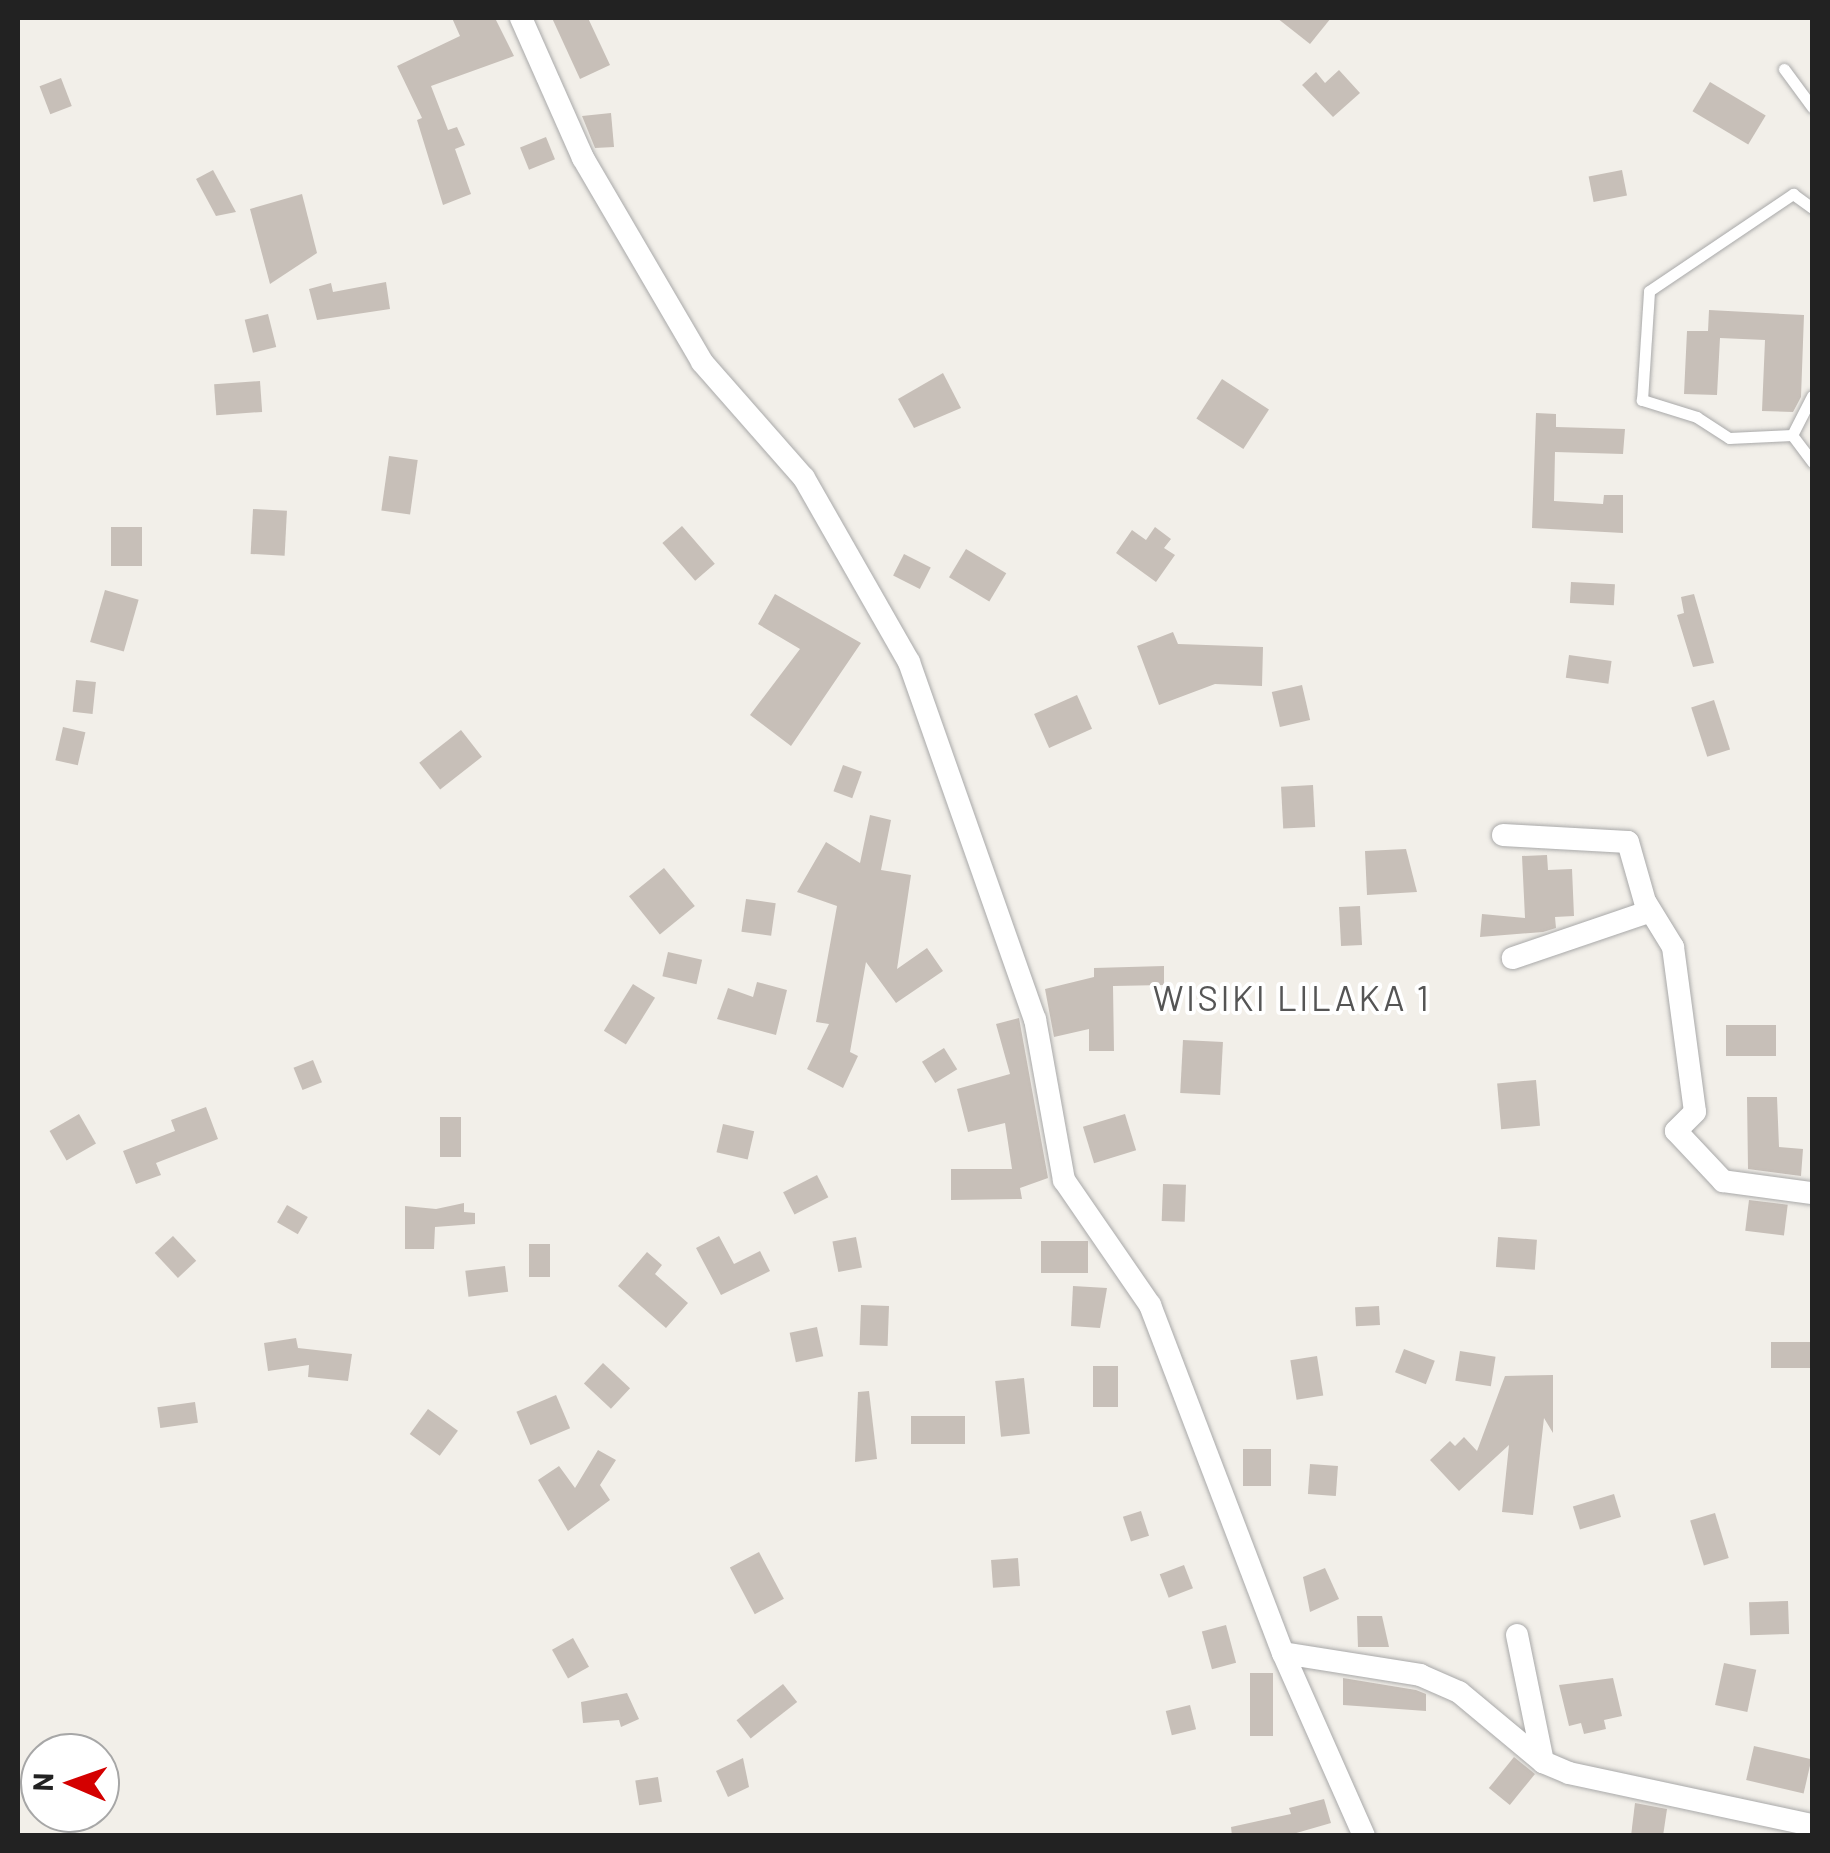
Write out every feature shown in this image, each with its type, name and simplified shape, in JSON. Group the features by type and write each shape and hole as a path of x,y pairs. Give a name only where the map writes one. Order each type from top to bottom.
{"street":[{"path":"521,18 583,158 702,362 804,478 909,662 1035,1019 1064,1180 1150,1305 1284,1653 1364,1836"},
{"path":"1503,835 1628,842 1648,912 1513,958"},
{"path":"1646,903 1673,947 1688,1057 1695,1112 1676,1131 1723,1181 1812,1193"},
{"path":"1518,1635 1543,1762"},
{"path":"1284,1653 1420,1675 1459,1692 1543,1762 1569,1773 1812,1825"}],"lane":[{"path":"1784,69 1812,107"},
{"path":"1792,435 1729,438 1696,416 1642,400 1649,292 1793,194 1812,208"},
{"path":"1792,435 1812,396"},
{"path":"1792,435 1812,462"}],"building":[{"path":"452,18 495,18 514,56 431,86 448,130 457,127 465,145 455,149 471,194 443,205 417,120 422,118 397,66 460,36"},
{"path":"552,18 588,18 610,65 580,79"},
{"path":"1277,18 1331,18 1310,44"},
{"path":"1339,70 1360,93 1333,117 1302,85 1316,72 1325,83"},
{"path":"61,78 72,106 50,114 40,86"},
{"path":"1710,82 1766,115 1748,145 1692,111"},
{"path":"611,113 614,147 595,148 582,116"},
{"path":"546,137 555,159 529,170 520,147"},
{"path":"213,170 236,212 216,216 196,179"},
{"path":"1622,170 1627,196 1594,202 1589,176"},
{"path":"302,194 317,253 270,284 250,209"},
{"path":"386,282 390,309 317,320 309,289 331,283 333,292"},
{"path":"1709,310 1804,315 1801,397 1793,412 1762,411 1765,340 1720,338 1717,395 1684,394 1687,331 1708,331"},
{"path":"268,314 276,347 253,353 245,320"},
{"path":"943,373 961,408 914,428 898,399"},
{"path":"1222,379 1269,409 1243,449 1196,418"},
{"path":"260,381 262,412 216,415 214,384"},
{"path":"1536,413 1556,414 1556,427 1625,429 1623,454 1555,452 1554,501 1603,504 1604,495 1623,495 1623,533 1532,528"},
{"path":"389,456 418,460 410,515 381,510"},
{"path":"253,509 287,511 285,556 251,554"},
{"path":"682,526 715,564 695,581 662,543"},
{"path":"111,527 142,527 142,566 111,566"},
{"path":"1155,527 1171,539 1164,548 1175,555 1156,582 1116,553 1132,530 1146,540"},
{"path":"966,549 1006,573 989,601 949,577"},
{"path":"904,554 931,568 920,589 893,575"},
{"path":"1571,582 1615,584 1614,605 1570,603"},
{"path":"105,590 139,600 124,652 90,642"},
{"path":"775,594 861,643 791,746 750,715 800,649 758,624"},
{"path":"1694,594 1714,663 1693,667 1677,615 1684,613 1681,597"},
{"path":"1173,632 1178,644 1263,647 1262,686 1215,684 1159,705 1137,646"},
{"path":"1569,655 1612,661 1608,684 1566,678"},
{"path":"76,680 96,682 93,714 73,712"},
{"path":"1302,685 1310,720 1280,727 1272,692"},
{"path":"1077,695 1092,729 1049,748 1034,714"},
{"path":"1714,700 1730,749 1707,757 1691,707"},
{"path":"63,727 85,732 78,765 55,760"},
{"path":"461,730 482,757 440,789 419,763"},
{"path":"843,765 862,772 852,798 833,791"},
{"path":"1313,785 1315,827 1283,829 1281,787"},
{"path":"870,815 891,820 881,870 911,875 897,969 927,948 943,971 896,1003 866,962 850,1052 858,1056 843,1088 807,1069 829,1024 816,1022 837,906 797,892 826,842 860,863"},
{"path":"1406,849 1417,892 1367,895 1365,851"},
{"path":"1547,855 1548,870 1572,869 1574,916 1555,917 1556,928 1543,932 1480,937 1482,914 1525,918 1522,856"},
{"path":"664,868 695,906 660,934 629,896"},
{"path":"746,899 776,903 771,936 741,932"},
{"path":"1360,906 1362,945 1341,946 1339,907"},
{"path":"668,952 702,960 696,984 662,976"},
{"path":"1164,966 1164,985 1113,986 1114,1051 1089,1051 1089,1029 1054,1037 1045,989 1094,977 1094,968"},
{"path":"757,982 787,990 776,1035 717,1019 728,988 753,997"},
{"path":"633,984 655,998 626,1044 604,1031"},
{"path":"1019,1018 1048,1178 1020,1188 1022,1199 951,1200 951,1169 1012,1169 1005,1123 968,1132 957,1089 1010,1074 996,1024"},
{"path":"1726,1025 1776,1025 1776,1056 1726,1056"},
{"path":"1183,1040 1223,1042 1220,1095 1180,1093"},
{"path":"944,1048 957,1069 935,1083 922,1062"},
{"path":"313,1060 322,1082 303,1090 294,1068"},
{"path":"1536,1080 1540,1126 1501,1129 1497,1083"},
{"path":"1747,1097 1777,1097 1779,1147 1803,1149 1801,1176 1748,1169"},
{"path":"206,1107 218,1139 156,1163 161,1175 136,1184 123,1151 175,1131 171,1120"},
{"path":"79,1114 96,1143 67,1160 50,1131"},
{"path":"1125,1114 1136,1150 1094,1163 1083,1127"},
{"path":"440,1117 461,1117 461,1157 440,1157"},
{"path":"723,1124 754,1131 748,1159 716,1152"},
{"path":"817,1175 828,1197 794,1215 783,1192"},
{"path":"1163,1184 1186,1185 1185,1222 1162,1221"},
{"path":"1749,1200 1788,1205 1784,1236 1745,1231"},
{"path":"464,1203 464,1212 475,1213 475,1224 435,1227 434,1249 405,1249 405,1206 436,1209"},
{"path":"287,1205 308,1217 298,1234 277,1222"},
{"path":"173,1236 196,1261 178,1278 155,1253"},
{"path":"719,1236 734,1264 760,1251 770,1271 721,1295 696,1248"},
{"path":"856,1237 862,1267 838,1272 832,1242"},
{"path":"1498,1237 1537,1240 1535,1270 1496,1267"},
{"path":"1041,1241 1088,1241 1088,1273 1041,1273"},
{"path":"529,1244 550,1244 550,1277 529,1277"},
{"path":"647,1252 662,1265 655,1274 688,1303 666,1328 618,1286"},
{"path":"505,1266 508,1292 468,1297 465,1271"},
{"path":"1073,1286 1107,1288 1100,1328 1071,1326"},
{"path":"861,1305 889,1306 888,1346 860,1345"},
{"path":"1379,1306 1380,1325 1356,1326 1355,1307"},
{"path":"817,1327 823,1356 796,1362 790,1333"},
{"path":"296,1338 298,1348 352,1354 348,1381 308,1377 309,1365 268,1371 264,1343"},
{"path":"1771,1342 1812,1342 1812,1368 1771,1368"},
{"path":"1404,1349 1435,1361 1426,1384 1395,1372"},
{"path":"1460,1351 1496,1357 1491,1386 1455,1381"},
{"path":"1317,1356 1323,1396 1297,1400 1290,1360"},
{"path":"603,1363 630,1388 611,1409 584,1383"},
{"path":"1093,1366 1118,1366 1118,1407 1093,1407"},
{"path":"1553,1375 1553,1433 1544,1418 1533,1515 1502,1512 1509,1445 1459,1491 1430,1460 1450,1441 1455,1446 1464,1437 1477,1451 1505,1376"},
{"path":"1024,1378 1030,1434 1001,1437 995,1381"},
{"path":"869,1391 877,1459 855,1462 858,1392"},
{"path":"556,1395 570,1428 530,1445 516,1412"},
{"path":"195,1402 198,1423 160,1428 157,1407"},
{"path":"428,1409 458,1431 440,1456 410,1434"},
{"path":"911,1416 965,1416 965,1444 911,1444"},
{"path":"1243,1449 1271,1449 1271,1486 1243,1486"},
{"path":"598,1450 616,1460 600,1485 610,1500 568,1531 538,1480 559,1466 575,1488"},
{"path":"1310,1464 1338,1466 1336,1496 1308,1494"},
{"path":"1614,1494 1621,1517 1580,1530 1573,1507"},
{"path":"1141,1511 1149,1536 1131,1542 1123,1517"},
{"path":"1715,1513 1729,1558 1704,1566 1690,1521"},
{"path":"759,1552 784,1599 755,1614 730,1567"},
{"path":"1018,1558 1020,1586 993,1588 991,1560"},
{"path":"1184,1565 1193,1588 1169,1598 1160,1574"},
{"path":"1325,1568 1339,1599 1310,1612 1303,1577"},
{"path":"1788,1601 1789,1634 1750,1635 1749,1602"},
{"path":"1357,1616 1382,1616 1389,1647 1358,1647"},
{"path":"1226,1625 1236,1663 1212,1669 1202,1631"},
{"path":"573,1638 589,1667 568,1678 552,1650"},
{"path":"1724,1663 1756,1670 1747,1712 1715,1705"},
{"path":"1250,1673 1273,1673 1273,1736 1250,1736"},
{"path":"1343,1678 1416,1690 1426,1694 1426,1711 1343,1705"},
{"path":"1613,1678 1622,1716 1604,1720 1606,1729 1584,1734 1581,1723 1569,1726 1559,1685"},
{"path":"783,1684 797,1702 751,1738 737,1720"},
{"path":"627,1693 639,1719 621,1727 619,1720 583,1723 581,1702"},
{"path":"1190,1705 1196,1729 1172,1735 1166,1711"},
{"path":"1754,1746 1811,1759 1804,1793 1746,1780"},
{"path":"1514,1757 1535,1774 1510,1805 1489,1788"},
{"path":"743,1758 749,1787 728,1797 716,1771"},
{"path":"658,1777 662,1802 639,1805 635,1781"},
{"path":"1324,1799 1331,1823 1286,1836 1232,1836 1231,1827 1291,1814 1289,1808"},
{"path":"1635,1803 1667,1809 1663,1836 1631,1836"}],"district":[{"name":"WISIKI LILAKA 1","path":"1292,997"}]}
